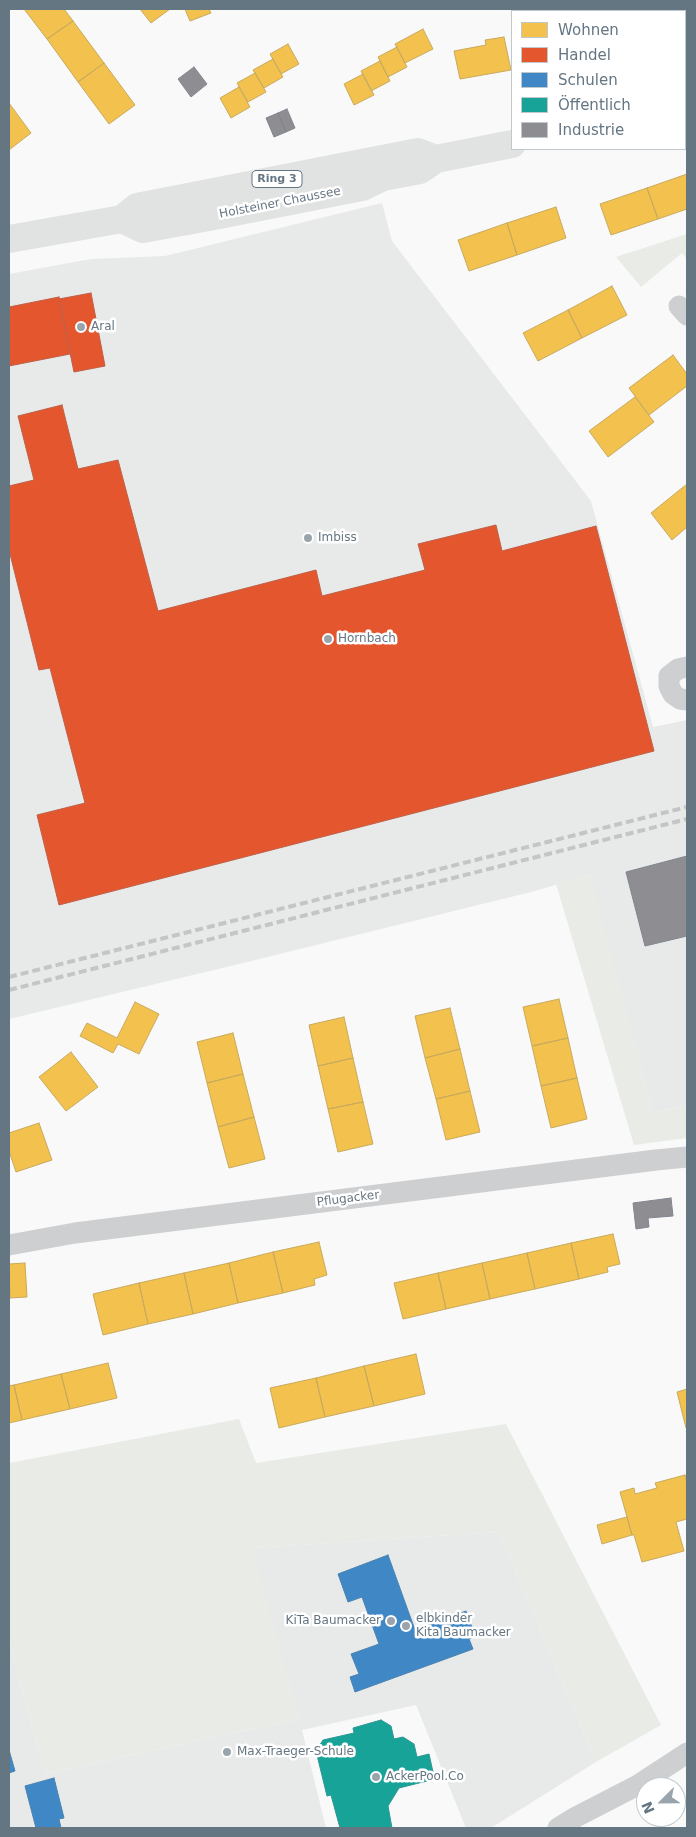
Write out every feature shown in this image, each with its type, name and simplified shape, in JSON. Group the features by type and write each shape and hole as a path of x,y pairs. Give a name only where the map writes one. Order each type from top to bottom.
{"main road":[{"name":"Holsteiner Chaussee","path":"122,219 143,229 227,213 362,187 383,177 420,170 436,159 511,144"},
{"name":"Holsteiner Chaussee","path":"9,239 122,219 137,207 418,152 436,159"}],"street":[{"path":"687,667 678,669 669,676 669,686 673,694 680,699 687,700"},
{"name":"Pflugacker","path":"9,1245 75,1234 335,1200 687,1157"},
{"path":"558,1828 576,1816 638,1785 687,1753"}],"shaded area":[{"path":"382,203 392,241 591,501 653,727 687,720 687,1104 653,1113 590,875 531,892 9,1019 9,274 91,259 165,256"},
{"path":"687,234 687,258 682,253 641,287 616,257"},
{"path":"591,875 653,1113 687,1104 687,1138 634,1145 556,884"},
{"path":"239,1419 256,1463 506,1424 661,1725 596,1762 499,1532 253,1548 299,1719 45,1774 9,1642 9,1463"},
{"name":"elbkinder Kita Baumacker","path":"499,1532 596,1762 491,1828 466,1828 416,1705 302,1730 326,1828 9,1828 9,1642 45,1774 299,1719 252,1548"}],"building: Wohnen":[{"path":"24,9 64,9 73,21 47,39"},
{"path":"140,9 170,9 151,23"},
{"path":"185,9 209,9 211,13 190,21"},
{"path":"687,9 687,40 686,10 669,10"},
{"path":"73,21 104,63 78,82 47,39"},
{"path":"423,29 433,49 405,63 395,44"},
{"path":"504,37 511,70 460,79 454,51 486,45 485,40"},
{"path":"288,44 299,64 281,74 270,54"},
{"path":"397,47 407,67 388,77 378,57"},
{"path":"273,59 283,77 264,88 253,70"},
{"path":"380,61 390,81 371,91 361,71"},
{"path":"104,63 135,105 109,124 78,82"},
{"path":"255,73 266,92 248,102 237,83"},
{"path":"363,74 374,95 354,105 344,84"},
{"path":"239,87 250,107 231,118 220,98"},
{"path":"9,103 31,133 9,150"},
{"path":"687,174 687,209 658,219 647,188"},
{"path":"647,188 658,219 611,235 600,204"},
{"path":"556,207 566,238 517,255 507,223"},
{"path":"507,223 517,255 469,271 458,240"},
{"path":"612,286 627,315 582,338 568,310"},
{"path":"568,310 582,338 538,361 523,333"},
{"path":"673,355 687,374 687,386 649,415 629,388"},
{"path":"635,397 654,422 608,457 589,431"},
{"path":"687,484 687,527 672,540 651,513"},
{"path":"559,999 568,1038 532,1046 523,1007"},
{"path":"135,1002 159,1014 139,1054 118,1044 113,1053 80,1036 87,1023 117,1038"},
{"path":"450,1008 460,1049 425,1058 415,1016"},
{"path":"344,1017 353,1058 318,1066 309,1025"},
{"path":"233,1033 243,1074 207,1083 197,1042"},
{"path":"568,1038 577,1078 541,1086 532,1046"},
{"path":"460,1049 470,1091 436,1099 425,1058"},
{"path":"71,1052 98,1087 66,1111 39,1077"},
{"path":"353,1058 363,1102 328,1109 318,1066"},
{"path":"243,1074 254,1117 218,1127 207,1083"},
{"path":"577,1078 587,1119 551,1128 541,1086"},
{"path":"470,1091 480,1132 446,1140 436,1099"},
{"path":"363,1102 373,1144 338,1152 328,1109"},
{"path":"254,1117 265,1159 229,1168 218,1127"},
{"path":"39,1123 52,1160 16,1172 9,1151 9,1133"},
{"path":"613,1234 620,1264 607,1267 608,1272 579,1279 571,1243"},
{"path":"319,1242 327,1275 314,1279 315,1285 283,1293 273,1252"},
{"path":"571,1243 579,1279 535,1289 527,1253"},
{"path":"273,1252 283,1293 238,1303 229,1263"},
{"path":"527,1253 535,1289 490,1299 482,1263"},
{"path":"25,1263 27,1297 10,1298 9,1264"},
{"path":"229,1263 238,1303 193,1314 184,1273"},
{"path":"482,1263 490,1299 446,1309 438,1273"},
{"path":"184,1273 193,1314 148,1324 139,1283"},
{"path":"438,1273 446,1309 403,1319 394,1283"},
{"path":"139,1283 148,1324 103,1335 93,1294"},
{"path":"416,1354 425,1394 374,1406 364,1366"},
{"path":"108,1363 117,1398 70,1409 61,1374"},
{"path":"364,1366 374,1406 325,1417 316,1378"},
{"path":"61,1374 70,1409 22,1420 14,1385"},
{"path":"316,1378 325,1417 279,1428 270,1388"},
{"path":"14,1385 22,1420 9,1423 9,1386"},
{"path":"687,1389 687,1428 686,1428 677,1392"},
{"path":"685,1475 687,1483 687,1519 676,1522 684,1551 642,1562 620,1492 634,1488 635,1494 657,1488 655,1483"},
{"path":"627,1517 632,1535 602,1544 597,1525"}],"building: Handel":[{"name":"Aral","path":"91,293 105,366 74,372 59,299"},
{"path":"59,297 70,354 9,366 9,307"},
{"name":"Hornbach","path":"62,405 78,469 118,460 158,611 316,570 322,596 425,570 418,544 496,525 502,551 596,526 654,751 59,905 37,815 85,803 50,668 39,670 9,550 9,486 34,480 18,416"}],"building: Schulen":[{"name":"KiTa Baumacker","path":"388,1555 415,1630 466,1611 475,1636 469,1639 473,1649 355,1692 350,1677 359,1674 351,1654 379,1644 362,1597 348,1602 338,1574"},
{"path":"9,1750 15,1771 9,1773"},
{"path":"54,1778 64,1818 59,1819 61,1828 36,1828 25,1786"}],"building: Öffentlich":[{"name":"AckerPool.Co","path":"381,1720 391,1726 394,1739 403,1737 414,1744 417,1757 429,1754 433,1772 427,1781 399,1788 388,1806 392,1828 340,1828 331,1795 327,1796 316,1751 323,1740 354,1733 353,1728"}],"building: Industrie":[{"path":"194,67 207,84 191,97 178,79"},
{"path":"287,109 295,128 286,132 278,113"},
{"path":"278,113 286,132 274,137 266,118"},
{"path":"687,856 687,936 645,946 626,872"},
{"path":"671,1198 673,1216 648,1218 649,1227 636,1229 633,1203"}],"railway":[{"path":"9,977 687,807"},
{"path":"9,990 687,819"}],"place":[{"name":"Aral","path":"81,327"},
{"name":"Imbiss","path":"308,538"},
{"name":"Hornbach","path":"328,639"},
{"name":"KiTa Baumacker","path":"391,1621"},
{"name":"elbkinder Kita Baumacker","path":"406,1626"},
{"name":"Max-Traeger-Schule","path":"227,1752"},
{"name":"AckerPool.Co","path":"376,1777"}]}
